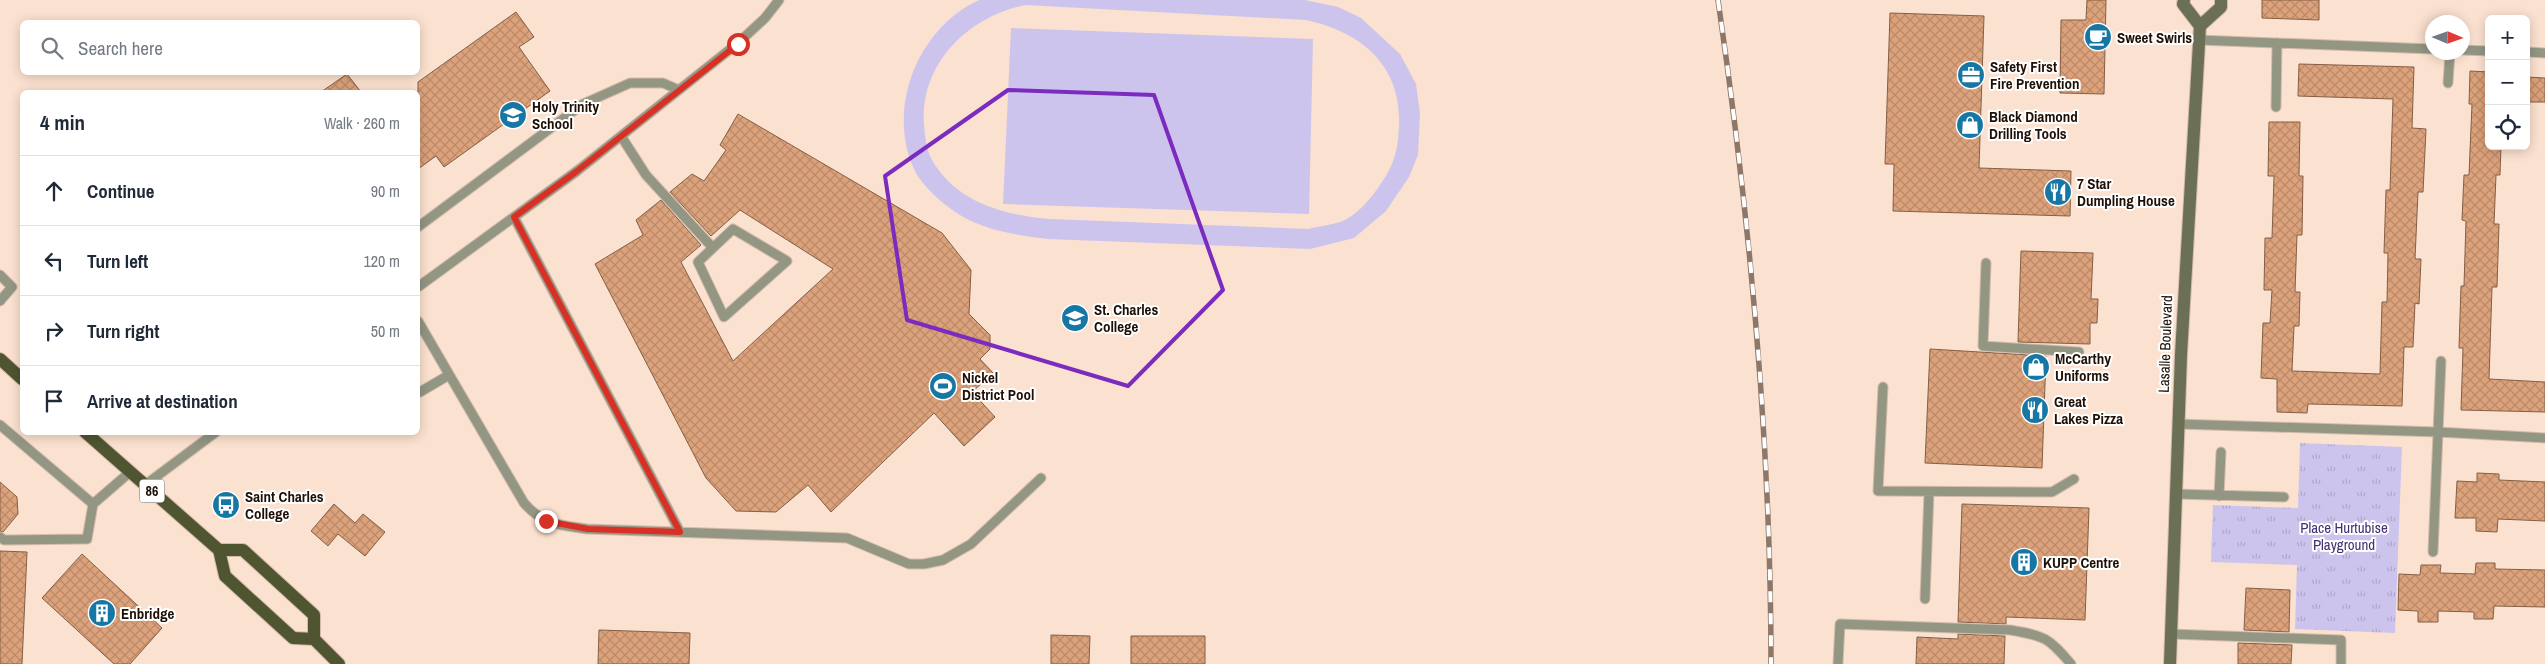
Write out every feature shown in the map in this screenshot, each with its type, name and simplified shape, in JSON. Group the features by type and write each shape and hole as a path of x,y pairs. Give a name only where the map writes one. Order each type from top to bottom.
{"main road":[{"path":"2184,0 2184,4 2200,26 2221,7 2221,0"},
{"name":"Lasalle Boulevard","path":"2170,664 2186,239 2200,26"},
{"path":"0,359 20,377"},
{"name":"86","path":"88,435 219,550"},
{"path":"314,639 314,615 243,550 219,550 225,576 293,638 314,639 339,664"}],"lane":[{"path":"420,285 514,217 738,44 765,18 779,0"},
{"path":"2199,40 2425,49"},
{"path":"2276,107 2277,43"},
{"path":"2470,50 2485,51"},
{"path":"2530,52 2545,53"},
{"path":"2448,83 2449,60"},
{"path":"420,226 583,104 630,83 663,83 679,90"},
{"path":"621,136 646,175 713,248"},
{"path":"514,217 680,532"},
{"path":"733,229 787,261 724,317 698,262 713,248 733,229"},
{"path":"1986,263 1983,346 2079,352"},
{"path":"0,275 12,287 0,301"},
{"path":"420,324 524,503 534,514 546,521 588,529 847,538 909,564 924,564 943,560 971,544 1041,478"},
{"path":"2433,552 2441,361"},
{"path":"420,392 449,375"},
{"path":"1882,387 1878,492 2052,492 2074,480"},
{"path":"2178,424 2438,432 2545,438"},
{"path":"0,425 93,504"},
{"path":"145,485 212,435"},
{"path":"2218,496 2221,452"},
{"path":"0,537 4,540 87,539 93,504 130,472"},
{"path":"1925,599 1929,492"},
{"path":"2175,494 2284,497"},
{"path":"1838,664 1840,624 2010,630 2033,634 2052,641 2071,664"},
{"path":"2170,634 2341,640 2341,664"}],"highlighted area":[{"path":"1008,90 1154,95 1223,290 1128,386 907,320 885,176"}],"green space":[{"path":"979,0 1305,0 1338,7 1361,18 1400,54 1416,84 1420,113 1418,155 1409,177 1386,211 1354,238 1310,249 1048,239 985,227 962,216 929,190 913,167 906,143 904,119 906,95 913,71 924,49 939,29 958,13","holes":["1026,5 1306,20 1326,25 1344,33 1374,55 1385,69 1393,85 1398,104 1398,141 1390,168 1366,203 1351,217 1341,222 1308,229 1033,217 999,210 968,197 942,175 928,151 924,124 925,102 930,81 939,62 968,31 985,20 1005,11"]},
{"path":"1011,28 1313,39 1309,214 1003,204"},
{"name":"Place Hurtubise Playground","path":"2300,443 2402,447 2395,633 2295,629 2297,565 2211,562 2213,505 2298,508"}],"building":[{"path":"2087,0 2106,0 2104,94 2060,93 2061,20 2086,20"},
{"path":"2262,0 2319,0 2319,20 2262,18"},
{"path":"516,12 534,37 519,47 550,91 444,167 436,156 420,168 420,90 418,90 418,82"},
{"path":"1890,13 1984,16 1979,168 2071,171 2070,216 1893,211 1894,164 1885,164"},
{"path":"2299,64 2414,67 2412,128 2426,129 2423,192 2418,192 2415,259 2421,259 2419,304 2415,303 2413,347 2404,347 2402,406 2308,404 2307,413 2277,412 2277,379 2261,378 2263,323 2270,323 2272,290 2264,290 2265,238 2272,238 2274,176 2268,176 2269,122 2300,122 2299,176 2303,176 2302,235 2297,235 2295,292 2300,292 2299,326 2294,326 2292,371 2380,374 2382,302 2387,302 2388,253 2384,253 2386,190 2390,190 2393,99 2298,96"},
{"path":"2470,71 2485,72 2485,150 2501,150 2500,175 2496,175 2494,224 2499,224 2497,287 2492,287 2489,379 2545,382 2545,412 2461,410 2463,348 2459,348 2461,286 2464,286 2466,221 2462,220 2464,175 2469,175 2472,104 2469,104"},
{"path":"348,75 359,90 324,90"},
{"path":"2530,77 2545,78 2545,102 2530,102"},
{"path":"738,114 942,233 971,270 969,314 990,335 990,349 980,359 993,373 972,392 995,417 964,446 934,413 831,512 808,485 776,512 736,511 706,478 595,264 643,235 636,220 661,200 701,245 681,262 733,361 833,269 740,210 711,236 670,192 692,174 704,181 726,150 720,145"},
{"path":"2021,251 2093,253 2091,299 2098,299 2097,323 2090,323 2090,344 2018,342"},
{"path":"1930,349 2046,356 2042,468 1925,463"},
{"path":"2477,473 2499,474 2499,480 2545,482 2545,521 2498,519 2497,532 2476,531 2476,518 2455,518 2457,481 2477,482"},
{"path":"0,482 17,497 18,514 3,532 0,531"},
{"path":"334,504 355,523 363,514 385,532 365,556 338,534 328,546 311,531"},
{"name":"KUPP Centre","path":"1962,504 2089,508 2085,620 2006,617 2006,624 1958,622"},
{"path":"0,551 27,552 22,664 0,664"},
{"name":"Enbridge","path":"82,554 162,628 130,664 114,664 42,598"},
{"path":"2476,563 2495,563 2495,569 2545,570 2545,607 2494,606 2493,619 2474,619 2474,612 2438,611 2438,622 2418,622 2418,611 2398,610 2399,574 2420,575 2421,565 2441,565 2440,573 2475,574"},
{"path":"2246,588 2290,590 2289,632 2244,630"},
{"path":"599,630 690,633 689,664 598,664"},
{"path":"1958,634 2005,636 2004,664 1916,664 1917,637 1958,639"},
{"path":"1051,635 1090,636 1089,664 1051,664"},
{"path":"1131,636 1205,636 1205,664 1131,664"},
{"path":"2238,643 2292,645 2291,664 2238,664"}],"railway":[{"path":"1718,0 1740,165 1763,414 1770,580 1771,664"}],"place":[{"name":"Sweet Swirls","path":"2098,37"},
{"name":"Safety First Fire Prevention","path":"1971,75"},
{"name":"Holy Trinity School","path":"513,115"},
{"name":"Black Diamond Drilling Tools","path":"1970,125"},
{"name":"7 Star Dumpling House","path":"2058,192"},
{"name":"St. Charles College","path":"1075,318"},
{"name":"McCarthy Uniforms","path":"2036,367"},
{"name":"Nickel District Pool","path":"943,386"},
{"name":"Great Lakes Pizza","path":"2035,410"},
{"name":"Saint Charles College","path":"226,505"},
{"name":"KUPP Centre","path":"2024,562"},
{"name":"Enbridge","path":"102,613"}],"route":[{"path":"546,521 588,529 680,532 514,217 577,171 738,44"}]}
